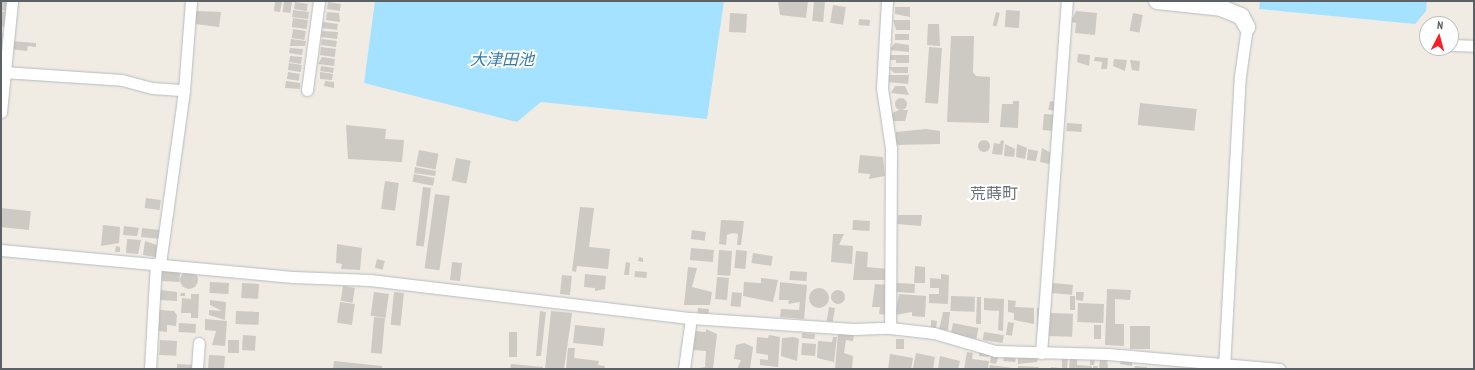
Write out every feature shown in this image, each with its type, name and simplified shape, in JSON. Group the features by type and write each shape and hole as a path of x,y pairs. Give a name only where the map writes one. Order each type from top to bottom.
{"street":[{"path":"1,112 3,72 12,1"},
{"path":"150,369 158,264 184,90 191,1"},
{"path":"308,90 319,1"},
{"path":"887,1 882,88 891,148 890,328"},
{"path":"1041,353 1067,1"},
{"path":"1157,1 1221,8 1241,16 1247,27 1240,76 1224,366"},
{"path":"1459,45 1474,46"},
{"path":"3,72 122,80 152,88 184,90"},
{"path":"1,250 293,277 370,280 691,318 853,329 890,328 934,333 995,351 1279,369"},
{"path":"684,369 691,318"},
{"path":"197,369 199,343"}],"water":[{"name":"大津田池","path":"375,1 724,1 707,119 541,102 517,122 364,83"},
{"path":"1255,1 1427,1 1426,11 1422,16 1419,16 1419,19 1415,24 1259,9 1260,2"}],"building":[{"path":"1,1 8,1 6,11 1,10"},
{"path":"275,1 282,1 280,12 274,11"},
{"path":"284,1 292,2 291,13 283,12"},
{"path":"778,1 808,1 806,18 780,15"},
{"path":"814,1 825,2 823,22 812,21"},
{"path":"295,2 308,4 307,11 294,9"},
{"path":"328,2 341,4 340,11 327,9"},
{"path":"833,5 846,7 843,25 830,23"},
{"path":"895,7 910,7 910,17 895,14"},
{"path":"293,10 309,12 308,19 292,17"},
{"path":"1006,10 1020,11 1019,28 1005,27"},
{"path":"1,11 6,12 4,27 1,27"},
{"path":"196,11 221,12 219,27 195,24"},
{"path":"1076,11 1097,13 1095,35 1075,33 1076,23 1071,22"},
{"path":"327,12 339,13 340,22 326,20"},
{"path":"996,12 1000,13 996,27 993,26"},
{"path":"730,13 747,14 746,33 729,32"},
{"path":"1133,13 1143,15 1139,33 1130,31"},
{"path":"293,18 308,20 307,29 292,27"},
{"path":"859,19 870,20 869,26 858,25"},
{"path":"893,20 910,20 910,30 896,30"},
{"path":"323,22 338,24 337,30 322,28"},
{"path":"928,24 939,24 940,46 927,45"},
{"path":"293,29 306,31 304,40 292,38"},
{"path":"322,31 338,32 337,39 321,37"},
{"path":"1,33 3,33 2,43 1,43"},
{"path":"895,34 909,34 909,40 895,40"},
{"path":"951,36 974,36 973,72 976,76 990,77 989,123 947,122"},
{"path":"291,39 306,41 305,46 290,46"},
{"path":"322,39 337,41 336,47 321,45"},
{"path":"11,41 36,43 36,47 28,46 27,51 10,49"},
{"path":"895,43 909,45 909,52 889,50"},
{"path":"321,47 336,49 335,57 320,55"},
{"path":"929,47 942,48 938,104 925,103"},
{"path":"290,48 303,49 302,55 289,53"},
{"path":"1078,54 1090,55 1089,66 1077,62"},
{"path":"889,55 909,55 909,63 896,63 896,60 889,60"},
{"path":"290,56 302,57 301,64 289,62"},
{"path":"322,57 335,59 334,66 318,64"},
{"path":"1095,57 1108,58 1107,69 1101,69 1102,62 1094,61"},
{"path":"1114,59 1127,60 1125,71 1113,66"},
{"path":"1130,60 1140,61 1139,71 1132,70"},
{"path":"289,63 302,65 301,72 288,70"},
{"path":"321,66 334,68 333,73 320,71"},
{"path":"888,67 908,67 908,73 894,73"},
{"path":"288,72 300,74 299,81 287,79"},
{"path":"320,72 333,74 332,80 320,79"},
{"path":"888,75 909,75 908,84 888,82"},
{"path":"286,81 300,83 300,89 285,88"},
{"path":"325,81 334,82 334,88 324,86"},
{"path":"895,86 905,86 909,95 891,93"},
{"path":"899,98 903,98 907,104 903,110 899,110 895,106 895,102"},
{"path":"1013,101 1019,101 1018,128 1000,127 1002,104 1013,104"},
{"path":"1050,101 1060,103 1058,112 1048,110"},
{"path":"1140,103 1197,109 1194,131 1138,125"},
{"path":"899,110 908,110 905,121 892,121 892,113"},
{"path":"1044,114 1055,115 1054,131 1043,130"},
{"path":"1067,123 1082,124 1081,132 1066,131"},
{"path":"346,125 386,129 385,139 404,140 402,162 348,159"},
{"path":"926,129 940,131 940,144 896,145 896,132"},
{"path":"984,140 988,142 990,146 988,150 984,152 980,150 978,146 980,142"},
{"path":"1001,140 1004,141 1002,155 992,154 994,143 1000,144"},
{"path":"1005,144 1015,149 1014,157 1004,156"},
{"path":"1017,144 1027,148 1025,159 1016,157"},
{"path":"1042,148 1051,153 1049,164 1040,162"},
{"path":"1028,149 1038,151 1036,161 1027,160"},
{"path":"419,150 439,154 436,170 416,166"},
{"path":"860,155 883,157 885,176 869,179 870,174 858,173"},
{"path":"456,158 471,161 466,183 452,181"},
{"path":"415,167 436,171 435,176 414,173"},
{"path":"414,174 435,178 433,186 412,182"},
{"path":"385,181 399,183 395,211 381,209"},
{"path":"423,187 431,188 424,247 416,246"},
{"path":"435,194 450,196 439,270 425,268"},
{"path":"146,198 161,200 159,210 145,208"},
{"path":"580,207 594,208 589,247 610,249 608,269 577,266 576,272 572,271"},
{"path":"1,208 31,211 29,230 1,227"},
{"path":"898,215 922,215 921,226 897,224"},
{"path":"721,220 744,221 741,245 737,245 738,234 733,233 727,235 726,245 719,244"},
{"path":"853,220 870,221 869,231 852,230"},
{"path":"103,225 120,227 119,243 101,246"},
{"path":"124,226 139,228 137,236 123,235"},
{"path":"142,228 160,230 159,239 141,237"},
{"path":"692,230 706,232 705,241 691,239"},
{"path":"833,234 844,234 839,245 853,246 852,264 831,262"},
{"path":"127,239 141,240 138,254 126,253"},
{"path":"145,241 157,245 156,257 143,255"},
{"path":"337,244 362,248 360,270 341,269 342,264 336,263"},
{"path":"116,246 120,247 120,252 115,252"},
{"path":"691,248 714,250 713,262 690,260"},
{"path":"719,250 732,251 730,276 717,275"},
{"path":"736,250 747,251 745,269 734,268"},
{"path":"856,251 868,252 867,267 888,269 887,280 853,280"},
{"path":"753,253 773,256 771,266 751,263"},
{"path":"639,257 643,258 643,262 638,261"},
{"path":"377,259 385,261 383,270 375,268"},
{"path":"452,262 462,263 460,281 450,280"},
{"path":"626,262 630,263 629,275 624,275"},
{"path":"915,266 925,267 925,283 914,283"},
{"path":"688,267 697,268 692,287 712,292 710,305 684,305"},
{"path":"162,271 180,272 179,282 161,281"},
{"path":"189,271 195,274 198,280 195,286 189,289 183,286 180,280 183,274"},
{"path":"635,271 647,272 646,278 634,277"},
{"path":"790,271 807,272 807,281 790,280"},
{"path":"585,274 606,276 605,289 595,291 595,288 584,287"},
{"path":"941,274 949,275 948,304 929,303 929,294 939,294 939,288 930,288 930,278 941,279"},
{"path":"562,275 572,276 570,295 560,294"},
{"path":"717,277 729,278 727,300 715,299"},
{"path":"761,278 778,280 773,302 743,296 744,282 761,283"},
{"path":"210,282 229,283 228,294 209,293"},
{"path":"780,282 807,285 804,319 780,317 781,309 799,310 800,302 788,304 789,300 779,300"},
{"path":"242,283 259,284 258,299 241,298"},
{"path":"896,283 915,284 915,293 896,292"},
{"path":"1052,283 1073,285 1072,295 1051,293"},
{"path":"875,284 890,285 887,315 879,314 880,307 872,307"},
{"path":"343,286 355,288 353,303 341,301"},
{"path":"819,288 826,291 829,298 826,305 819,308 812,305 809,298 812,291"},
{"path":"1107,289 1131,290 1130,300 1115,299 1115,324 1124,324 1124,346 1105,345"},
{"path":"161,290 177,292 177,301 160,300"},
{"path":"835,290 841,290 845,294 845,300 841,304 835,304 831,300 831,294"},
{"path":"374,292 389,294 386,318 371,316"},
{"path":"394,292 404,293 400,326 391,325"},
{"path":"732,292 742,293 740,307 731,306"},
{"path":"1076,292 1084,292 1083,301 1076,300"},
{"path":"181,293 185,293 185,296 180,296"},
{"path":"191,294 199,294 198,318 191,318 191,313 181,313 182,298 191,299"},
{"path":"899,294 926,296 925,317 912,316 912,312 895,315"},
{"path":"951,296 975,297 974,312 950,311"},
{"path":"1070,296 1075,296 1075,310 1070,310"},
{"path":"977,297 981,297 981,324 976,324"},
{"path":"984,298 1004,299 1003,331 998,330 999,311 984,310"},
{"path":"210,300 226,302 225,320 209,315 209,310 222,311 210,305"},
{"path":"1008,300 1016,301 1015,307 1034,308 1034,324 1014,320 1014,313 1008,312"},
{"path":"340,302 355,304 352,325 337,323"},
{"path":"1078,303 1104,304 1103,323 1077,322"},
{"path":"829,307 835,308 833,322 827,321"},
{"path":"698,308 709,309 708,315 697,314"},
{"path":"1037,308 1041,308 1041,327 1037,327"},
{"path":"159,310 174,311 177,315 176,326 167,325 167,332 158,331"},
{"path":"236,311 259,312 259,325 236,324"},
{"path":"540,311 546,312 541,356 536,356"},
{"path":"551,311 572,313 564,369 545,369"},
{"path":"943,312 950,312 948,330 939,330"},
{"path":"1050,313 1073,314 1072,337 1049,336"},
{"path":"374,317 385,318 382,354 371,353"},
{"path":"205,319 227,321 225,346 212,345 216,331 205,330"},
{"path":"931,320 937,321 936,328 931,328"},
{"path":"1008,322 1014,323 1012,336 1006,335"},
{"path":"179,323 196,324 196,333 179,332"},
{"path":"953,323 979,328 976,339 951,334"},
{"path":"575,325 605,328 603,346 573,343"},
{"path":"1094,325 1101,325 1101,339 1094,339"},
{"path":"1130,326 1150,326 1150,349 1130,349"},
{"path":"706,329 717,334 713,369 693,369 705,367 706,351 693,350 695,331 706,332"},
{"path":"509,332 517,332 517,357 509,357"},
{"path":"984,332 1004,335 1003,343 983,340"},
{"path":"802,333 815,334 815,339 802,338"},
{"path":"838,333 854,334 853,341 846,340 844,353 853,356 852,369 835,369"},
{"path":"243,335 256,336 255,351 242,350"},
{"path":"769,335 780,337 778,367 760,365 760,359 768,360 768,355 756,353 757,337 768,338"},
{"path":"794,337 799,339 797,361 781,356 782,338"},
{"path":"833,337 837,337 834,362 817,358 818,341 832,342"},
{"path":"896,339 904,339 904,349 896,349"},
{"path":"160,340 177,341 176,356 159,355"},
{"path":"228,340 239,340 239,353 228,353"},
{"path":"744,343 753,347 750,369 737,369 741,360 734,359 736,345"},
{"path":"802,343 816,344 815,356 801,355"},
{"path":"568,348 575,348 574,358 599,361 598,365 605,366 604,369 566,369"},
{"path":"967,352 973,353 972,359 989,361 988,369 964,369"},
{"path":"979,352 990,352 989,357 979,356"},
{"path":"916,353 935,357 933,369 913,368"},
{"path":"890,354 913,358 911,369 888,369"},
{"path":"991,354 999,355 996,364 990,363"},
{"path":"1004,354 1016,355 1015,362 1003,361"},
{"path":"209,355 225,356 224,369 208,369"},
{"path":"940,356 960,361 958,369 938,369"},
{"path":"1018,356 1038,358 1037,362 1018,364"},
{"path":"1062,357 1068,358 1067,369 1062,368"},
{"path":"1070,358 1077,358 1077,365 1092,366 1092,369 1069,369"},
{"path":"1090,358 1095,359 1094,365 1090,365"},
{"path":"1100,358 1107,359 1108,369 1099,369"},
{"path":"1121,360 1132,361 1132,366 1120,364"},
{"path":"334,361 382,366 382,369 333,369"},
{"path":"177,364 195,365 195,369 177,369"},
{"path":"511,364 543,367 543,369 510,369"},
{"path":"990,365 1013,368 1013,369 989,369"},
{"path":"1018,366 1039,367 1038,369 1018,369"},
{"path":"1093,366 1098,366 1097,369 1093,369"},
{"path":"1135,366 1147,367 1147,369 1134,369"},
{"path":"1051,367 1061,368 1051,369"}],"district":[{"name":"荒蒔町","path":"994,193"}]}
